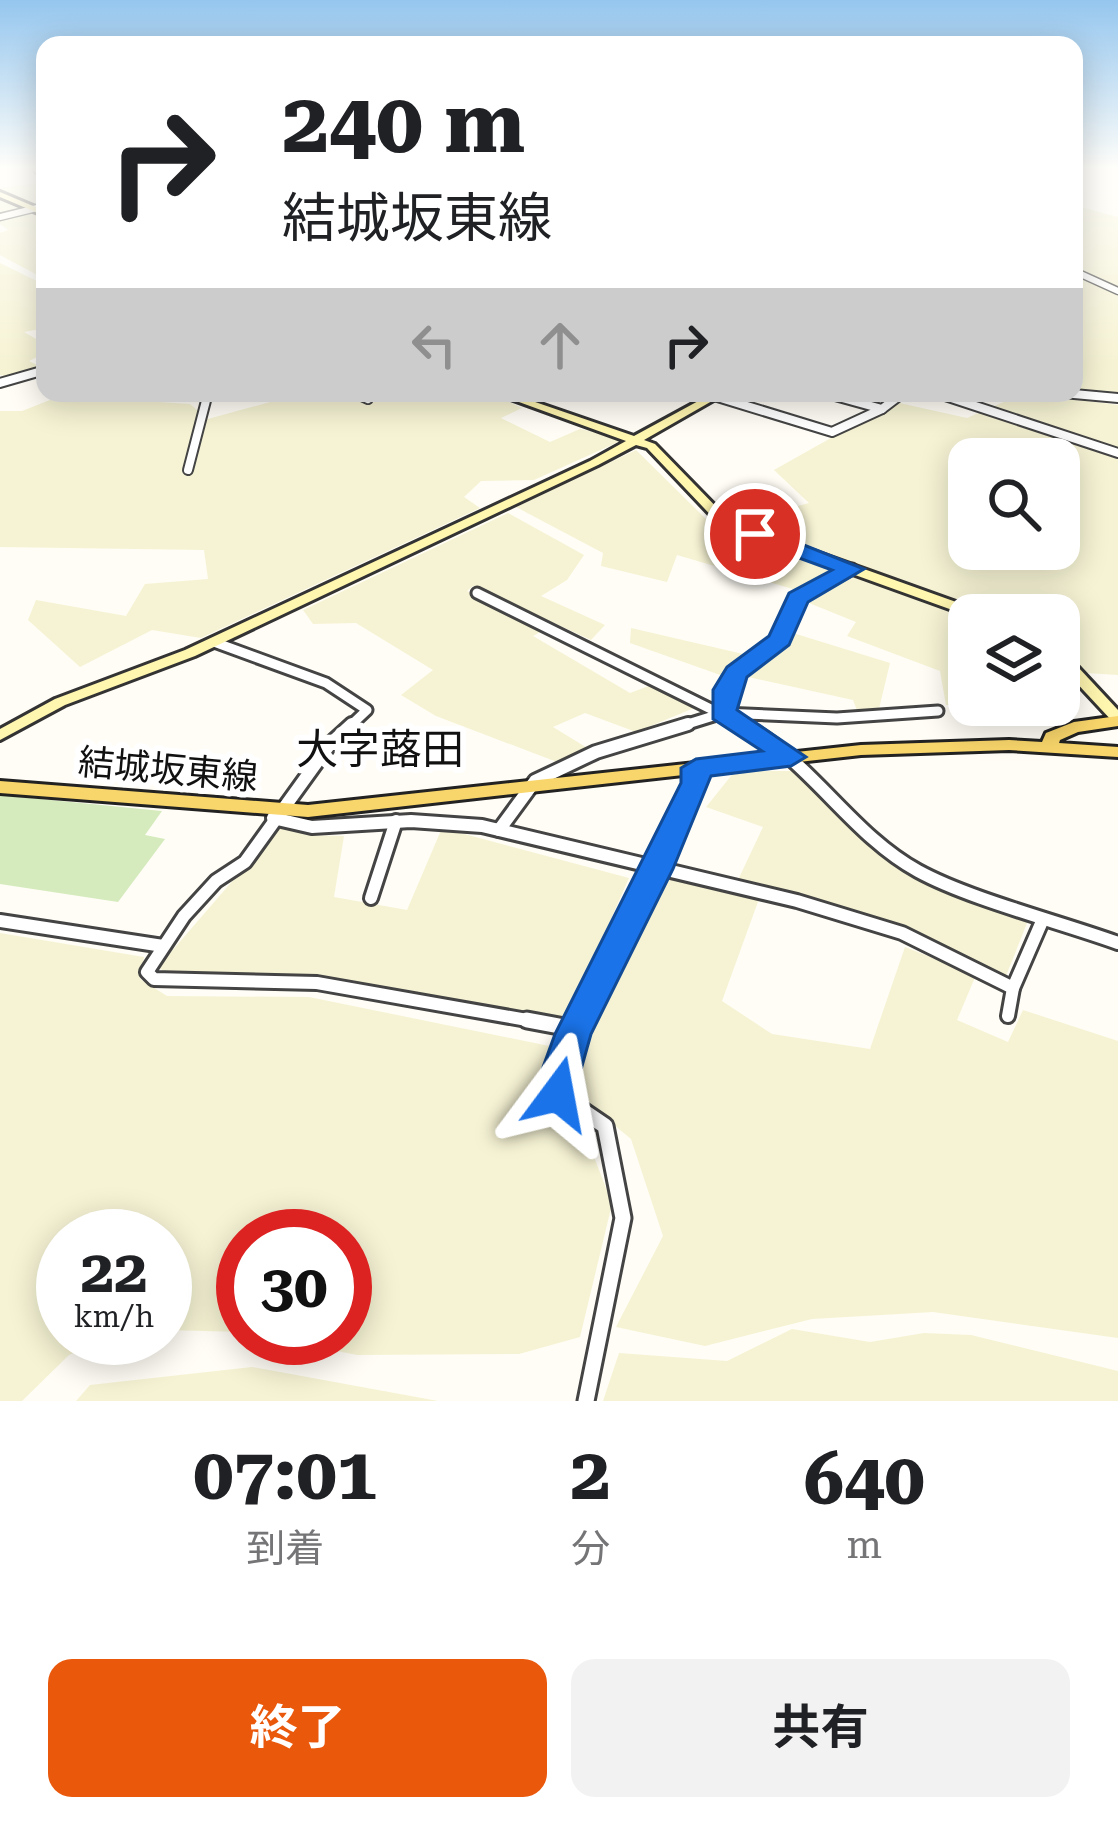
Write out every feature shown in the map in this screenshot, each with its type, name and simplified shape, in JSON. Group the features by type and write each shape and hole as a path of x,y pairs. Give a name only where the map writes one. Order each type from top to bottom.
{"main road":[{"path":"1050,747 1052,737 1065,729 1118,720"},
{"name":"結城坂東線","path":"0,787 276,815 927,746 1118,752"}],"street":[{"path":"1083,276 1118,291"},
{"path":"0,383 36,373"},
{"path":"1083,395 1118,398"},
{"path":"188,470 206,402"},
{"path":"526,402 636,439 663,455 726,524 948,604"},
{"path":"0,735 74,695 214,642 636,439 703,402"},
{"path":"741,402 832,432 891,402"},
{"path":"857,402 882,409"},
{"path":"963,402 1118,453"},
{"path":"723,713 736,672 780,640 797,598 852,569"},
{"path":"477,593 723,713 791,757 868,833 918,871 1118,943"},
{"path":"214,642 326,682 367,710 330,744 245,862 203,893 147,972 167,983 317,983 575,1029"},
{"path":"1080,678 1118,720"},
{"path":"499,830 526,788 596,752 723,713 838,718 938,711"},
{"path":"586,1401 623,1218 604,1126 558,1094 557,1078 575,1029 696,783 696,768"},
{"path":"276,815 312,827 396,821 499,830 797,901 902,933 1013,988"},
{"path":"371,898 396,821"},
{"path":"1008,1016 1013,988 1043,919"},
{"path":"0,921 163,946"}],"shaded area":[{"path":"0,235 36,235 36,274 0,255"},
{"path":"1083,235 1118,235 1118,399 1083,394"},
{"path":"0,263 36,281 36,330 24,332 36,339 36,358 29,361 36,367 13,378 0,375"},
{"path":"45,402 159,402 190,404 208,419 270,402 509,402 522,408 501,418 550,442 580,429 625,439 534,480 481,481 464,497 480,508 201,638 152,630 80,667 28,620 36,600 126,616 145,584 208,579 204,550 0,547 0,411 22,411"},
{"path":"895,402 967,418 1003,402 1118,405 1118,675 1087,673 1080,667 1080,594 948,594 948,598 735,523 809,503 774,470"},
{"path":"636,450 710,523 833,570 803,592 677,555 667,582 601,566 603,553 516,507"},
{"path":"508,513 584,555 567,580 541,596 605,625 591,640 473,586 467,591 544,630 533,636 630,693 654,684 699,706 636,732 585,713 553,727 589,749 557,762 436,716 401,695 433,670 356,623 313,624 303,610"},
{"path":"849,574 948,611 948,705 940,671 847,636 856,622 804,601"},
{"path":"631,628 743,654 726,677 630,643"},
{"path":"793,633 890,663 878,713 858,713 853,700 739,675 760,654 786,645"},
{"path":"735,771 797,771 917,880 1029,918 1006,976 877,918 738,880 763,827 706,807"},
{"path":"280,826 306,835 344,836 334,897 407,910 442,828 629,878 565,1023 307,977 167,974 158,967"},
{"path":"662,877 759,899 722,1001 772,1034 870,1049 905,947 976,975 957,1020 1008,1042 1023,1010 1118,1041 1118,1338 933,1312 812,1319 705,1346 616,1327 663,1236 631,1139 563,1083"},
{"path":"0,933 144,957 140,979 167,996 309,997 554,1047 536,1096 583,1128 612,1204 580,1337 519,1354 372,1355 372,1209 216,1209 216,1331 192,1331 192,1209 36,1209 36,1365 59,1365 22,1401 0,1401"},
{"path":"792,1329 870,1342 924,1333 971,1335 1118,1371 1118,1401 603,1401 619,1353 727,1361"},
{"path":"252,1367 438,1401 76,1401 90,1385"}],"green space":[{"path":"0,795 162,811 145,835 165,839 118,902 0,884"}],"district":[{"name":"大字蕗田","path":"380,749"}],"route":[{"path":"558,1094 557,1078 573,1034 657,869 696,783 696,768 791,757 723,713 727,690 736,672 780,640 797,598 852,569 755,534"}]}
